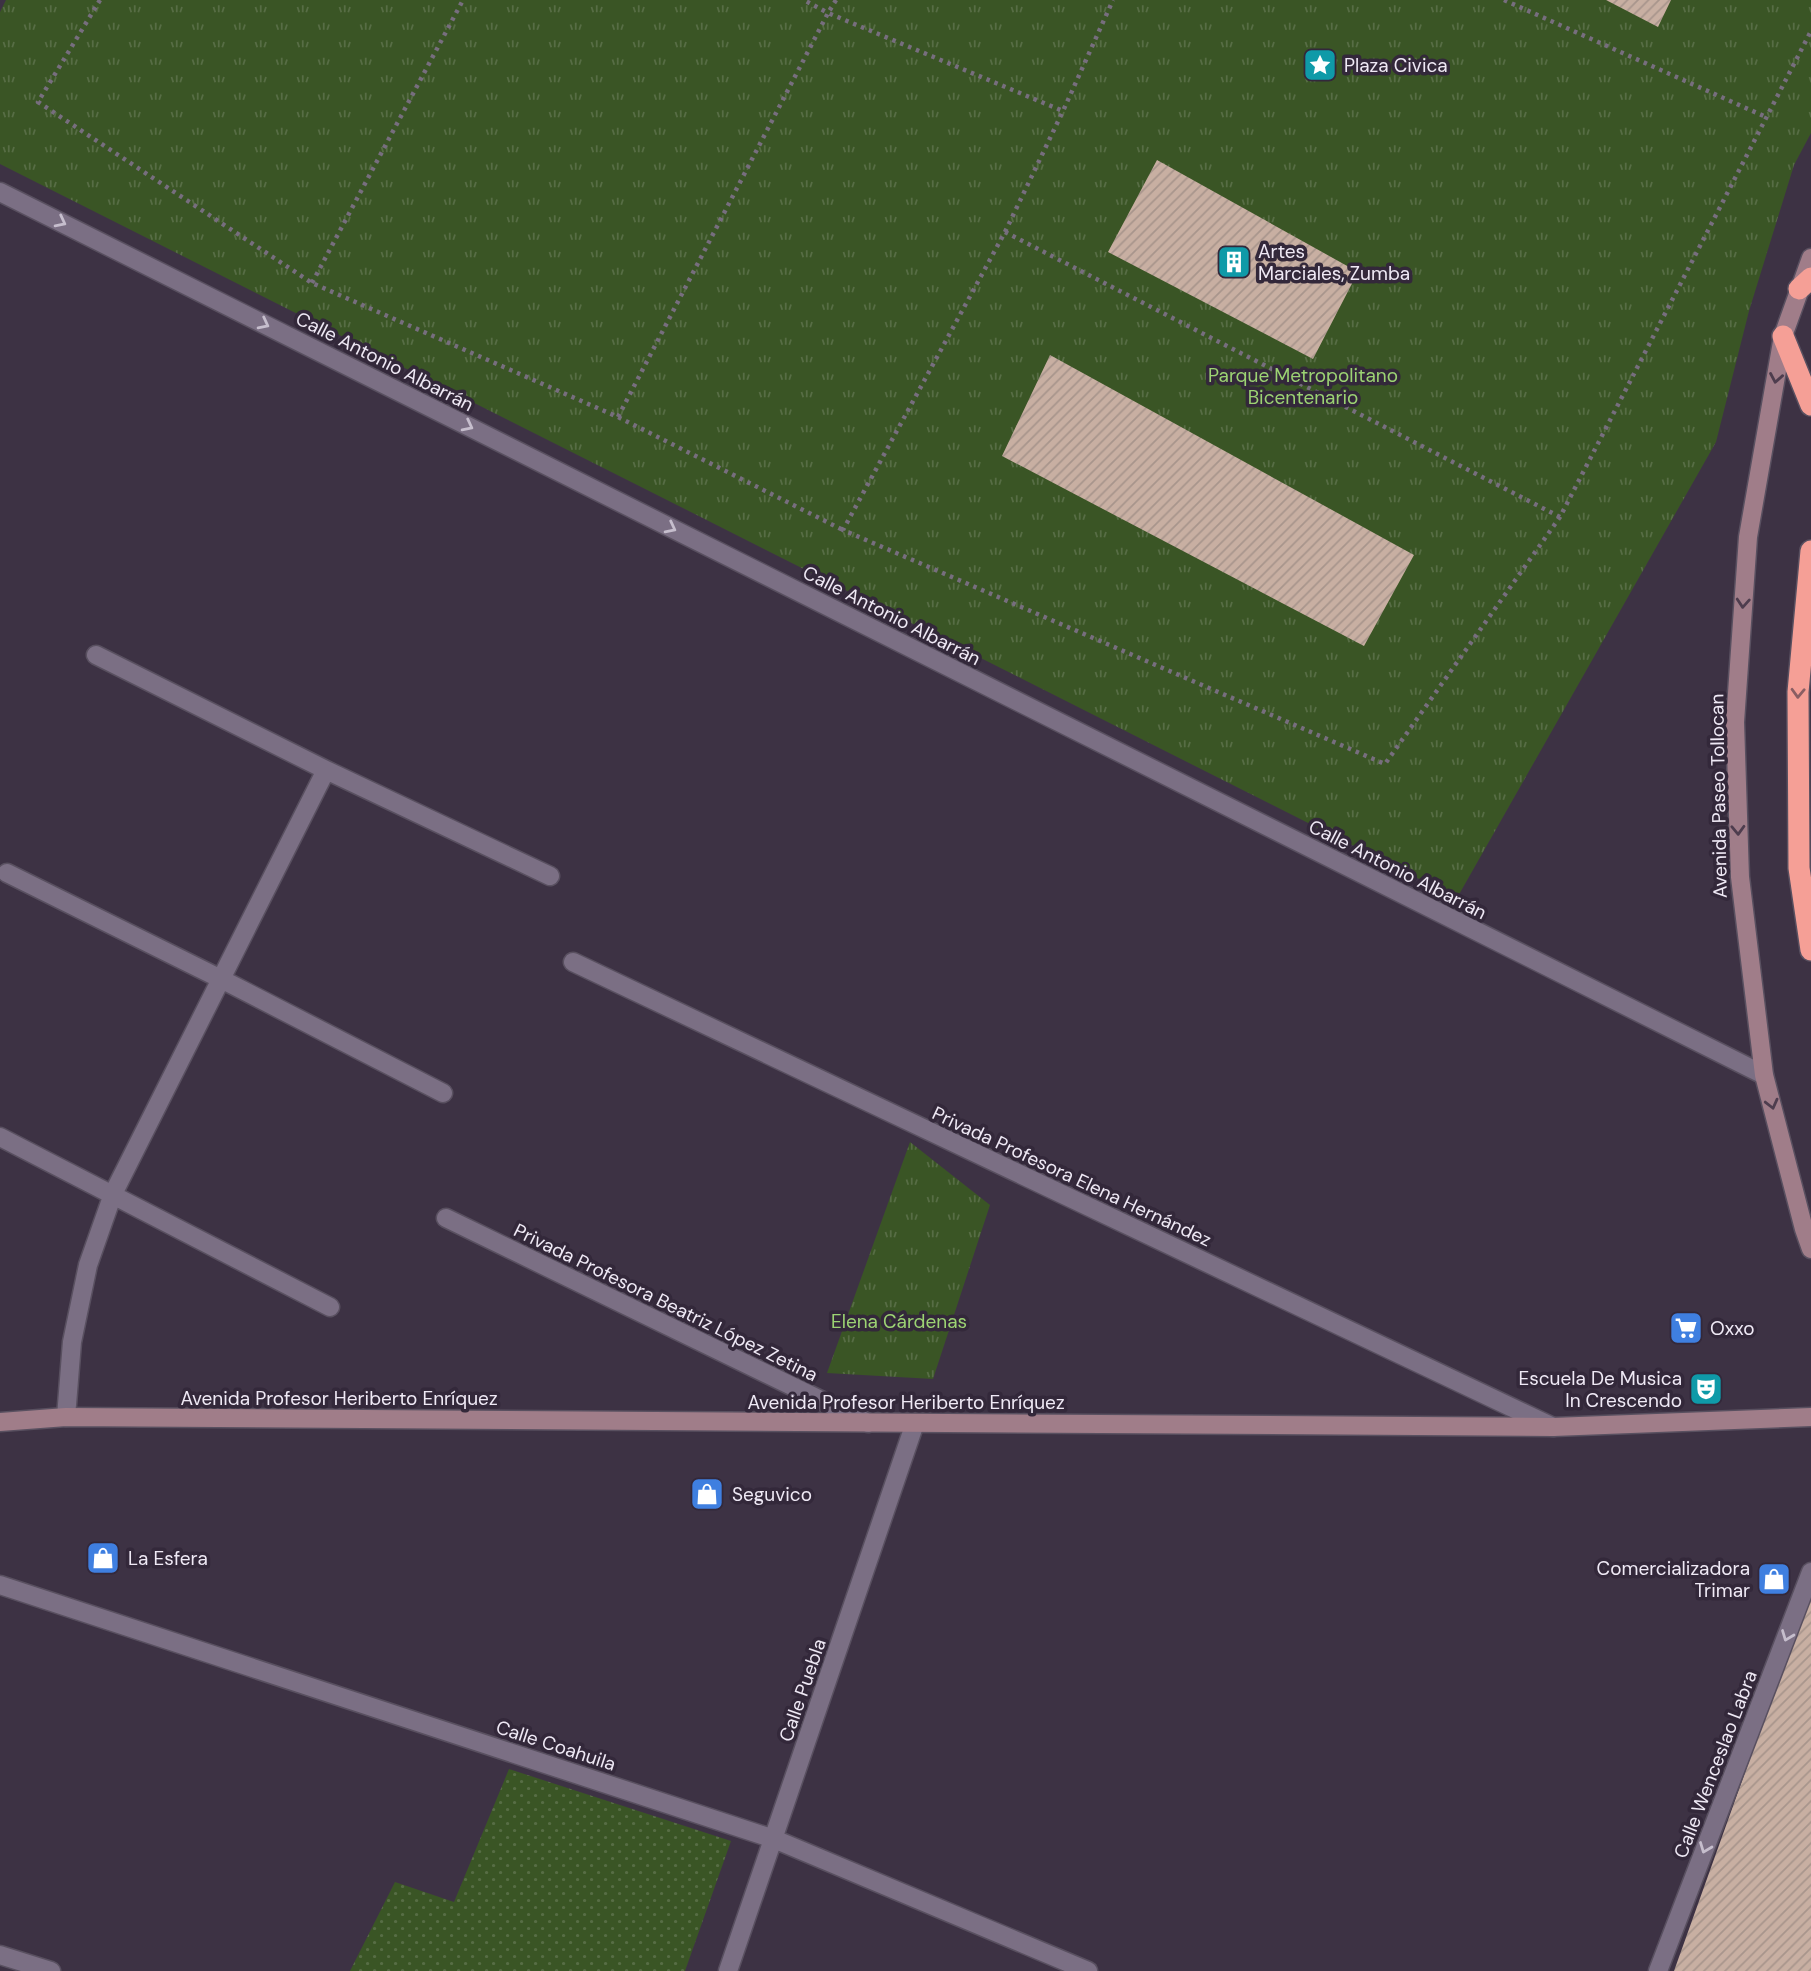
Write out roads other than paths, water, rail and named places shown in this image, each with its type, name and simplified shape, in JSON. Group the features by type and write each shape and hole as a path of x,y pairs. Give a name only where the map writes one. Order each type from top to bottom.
{"highway":[{"path":"1783,336 1811,405"},
{"path":"1811,551 1798,692 1799,868 1811,950"}],"main road":[{"name":"Avenida Paseo Tollocan","path":"1811,258 1805,283 1783,336 1748,537 1735,722 1740,877 1764,1076 1811,1249"},
{"name":"Avenida Profesor Heriberto Enríquez","path":"0,1422 66,1417 1553,1427 1811,1417"}],"street":[{"name":"Calle Antonio Albarrán","path":"0,192 1764,1076"},
{"path":"96,655 326,770 550,876"},
{"path":"66,1417 72,1342 88,1265 113,1194 326,770"},
{"path":"7,873 443,1093"},
{"name":"Privada Profesora Elena Hernández","path":"573,962 1553,1427"},
{"path":"0,1136 330,1307"},
{"name":"Privada Profesora Beatriz López Zetina","path":"446,1218 868,1423"},
{"name":"Calle Puebla","path":"728,1971 915,1423"},
{"name":"Calle Wenceslao Labra","path":"1658,1971 1811,1572"},
{"name":"Calle Coahuila","path":"0,1585 774,1839 1088,1971"},
{"path":"0,1955 51,1971"}],"place":[{"name":"Plaza Civica","path":"1320,65"},
{"name":"Artes Marciales, Zumba","path":"1234,262"},
{"name":"Oxxo","path":"1686,1328"},
{"name":"Escuela De Musica In Crescendo","path":"1706,1389"},
{"name":"Seguvico","path":"707,1494"},
{"name":"La Esfera","path":"103,1558"},
{"name":"Comercializadora Trimar","path":"1774,1579"}],"park label":[{"name":"Parque Metropolitano Bicentenario","path":"1303,386"},
{"name":"Elena Cárdenas","path":"899,1321"}]}
